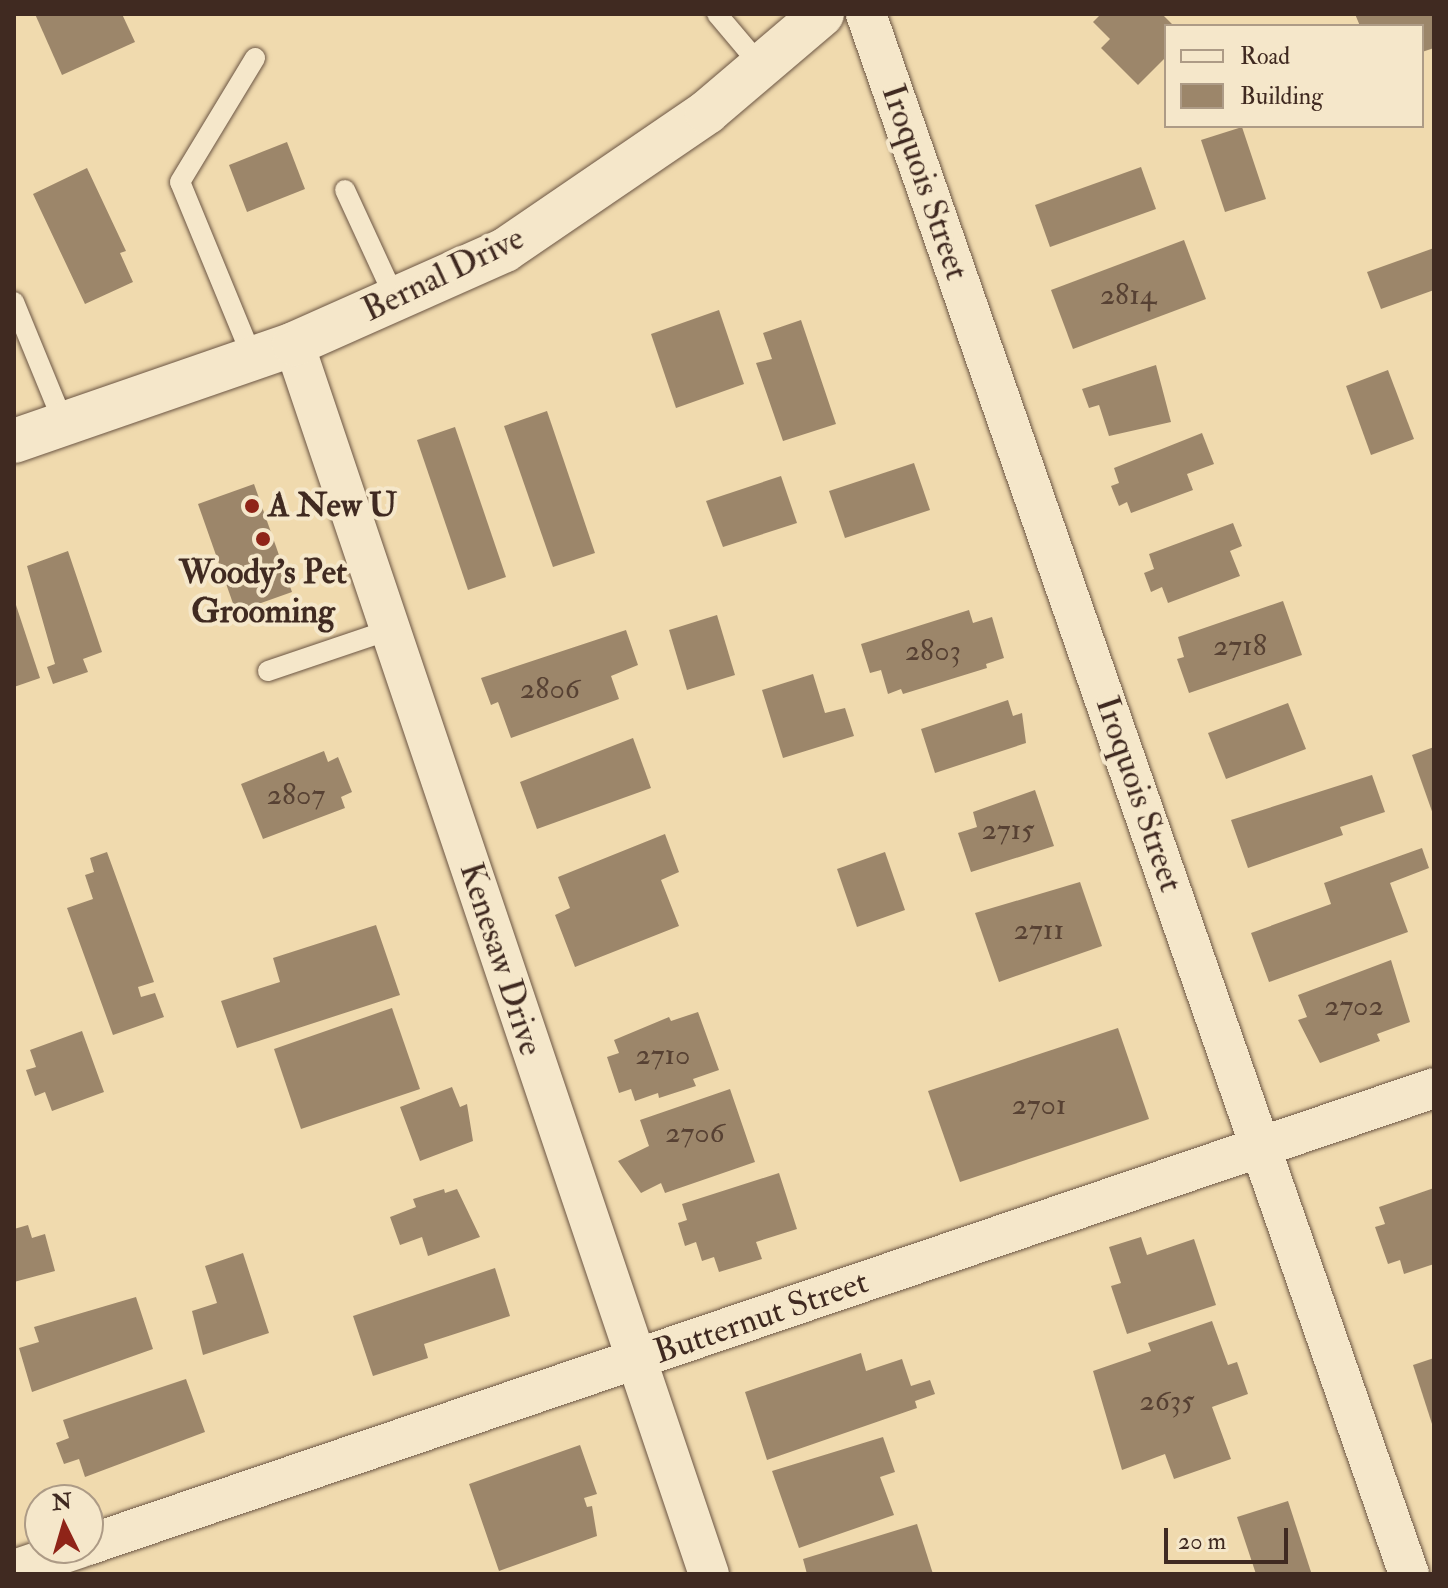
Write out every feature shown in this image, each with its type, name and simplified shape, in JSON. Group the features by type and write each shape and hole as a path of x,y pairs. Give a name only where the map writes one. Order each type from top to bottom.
{"street":[{"name":"Bernal Drive","path":"14,441 294,344 505,250 707,112 822,14"},
{"name":"Iroquois Street","path":"866,14 1409,1574"},
{"name":"Kenesaw Drive","path":"294,344 392,629 634,1360 709,1574"},
{"name":"Butternut Street","path":"104,1540 1434,1088"}],"lane":[{"path":"717,14 761,66"},
{"path":"253,359 180,182 255,58"},
{"path":"345,190 395,298"},
{"path":"14,302 64,424"},
{"path":"268,671 392,629"}],"building":[{"path":"35,14 122,14 135,42 62,75"},
{"path":"1101,14 1162,14 1172,24 1164,24 1164,59 1138,85 1101,48 1110,39 1093,22"},
{"path":"1355,14 1434,14 1434,48 1424,51 1424,24 1359,24"},
{"path":"1242,128 1266,199 1225,212 1201,140"},
{"path":"287,142 305,189 247,212 229,165"},
{"path":"1141,167 1156,209 1050,247 1035,205"},
{"path":"87,168 126,251 120,253 133,282 85,304 33,194"},
{"path":"1184,240 1206,299 1073,349 1051,290"},
{"path":"1434,248 1434,290 1381,309 1367,272"},
{"path":"719,310 744,384 676,408 651,334"},
{"path":"801,320 836,424 783,441 756,363 772,359 763,333"},
{"path":"1156,365 1171,422 1109,436 1099,405 1089,408 1082,389"},
{"path":"1388,370 1414,439 1371,455 1346,386"},
{"path":"547,411 595,553 553,567 504,426"},
{"path":"455,427 506,577 468,590 417,440"},
{"path":"1202,433 1214,464 1187,474 1193,490 1131,513 1127,502 1119,506 1111,486 1119,483 1114,468"},
{"path":"914,463 930,510 845,538 829,491"},
{"path":"781,476 797,523 723,547 706,501"},
{"path":"254,484 292,592 236,612 198,504"},
{"path":"1233,523 1242,546 1230,551 1240,576 1168,603 1162,587 1151,592 1144,573 1154,569 1149,554"},
{"path":"68,551 102,652 83,659 88,672 53,684 47,667 55,664 27,566"},
{"path":"14,599 40,678 14,687"},
{"path":"1283,601 1302,655 1189,693 1177,659 1184,657 1178,637"},
{"path":"969,610 973,623 992,617 1004,658 986,664 987,668 903,694 901,689 888,694 881,670 870,673 861,644"},
{"path":"717,615 735,675 687,690 669,630"},
{"path":"626,630 638,665 611,676 619,699 511,738 498,702 491,705 481,678"},
{"path":"813,674 825,713 845,708 854,736 783,758 762,690"},
{"path":"1008,700 1013,716 1022,713 1026,743 935,773 921,729"},
{"path":"1288,703 1306,749 1226,779 1208,733"},
{"path":"633,738 651,788 537,829 520,782"},
{"path":"1434,747 1434,817 1412,755"},
{"path":"324,751 328,762 338,757 352,792 341,797 345,808 263,839 241,784"},
{"path":"1372,775 1385,812 1340,827 1343,835 1248,868 1231,820"},
{"path":"1035,790 1054,846 971,872 958,833 977,827 973,812"},
{"path":"665,834 679,872 661,880 679,926 575,967 555,915 570,908 558,877"},
{"path":"1422,848 1429,868 1390,883 1408,932 1269,982 1251,933 1331,904 1324,883"},
{"path":"107,852 154,982 138,987 141,997 155,993 164,1017 113,1035 67,908 93,899 85,875 94,872 90,858"},
{"path":"885,852 905,910 857,927 837,869"},
{"path":"1080,882 1102,946 999,982 975,913"},
{"path":"376,925 400,995 237,1048 221,1001 280,982 273,958"},
{"path":"1391,960 1410,1022 1377,1034 1380,1041 1320,1063 1298,1020 1307,1017 1298,995"},
{"path":"392,1008 420,1089 301,1129 274,1049"},
{"path":"698,1012 719,1070 693,1079 696,1086 659,1098 658,1093 635,1101 631,1089 619,1093 607,1057 619,1053 614,1040 669,1017 671,1021"},
{"path":"1118,1028 1149,1119 960,1182 928,1091"},
{"path":"82,1031 104,1092 52,1111 45,1092 35,1096 26,1070 36,1067 30,1050"},
{"path":"452,1087 460,1107 467,1104 473,1141 420,1161 400,1107"},
{"path":"730,1089 755,1162 665,1193 661,1183 641,1193 618,1161 649,1146 640,1120"},
{"path":"779,1173 797,1229 756,1242 762,1259 719,1272 714,1257 702,1261 696,1242 685,1246 678,1223 687,1220 682,1204"},
{"path":"1434,1188 1434,1264 1404,1274 1400,1260 1388,1264 1375,1227 1385,1224 1379,1207"},
{"path":"444,1189 445,1193 457,1189 480,1237 428,1256 422,1237 400,1245 390,1217 416,1207 413,1199"},
{"path":"28,1225 32,1238 45,1234 55,1271 14,1282 14,1229"},
{"path":"1141,1237 1147,1255 1194,1239 1216,1305 1127,1334 1111,1286 1121,1283 1109,1247"},
{"path":"243,1253 269,1333 203,1355 192,1311 217,1303 205,1266"},
{"path":"495,1268 510,1316 424,1344 428,1358 373,1376 353,1316"},
{"path":"136,1297 153,1349 32,1392 19,1348 39,1342 34,1327"},
{"path":"1212,1321 1228,1365 1237,1362 1248,1394 1212,1407 1231,1459 1174,1479 1165,1454 1122,1470 1093,1371 1151,1351 1148,1343"},
{"path":"861,1353 866,1371 902,1359 911,1386 930,1380 935,1394 915,1401 917,1408 767,1460 745,1392"},
{"path":"1434,1358 1434,1427 1433,1427 1413,1365"},
{"path":"186,1379 205,1432 85,1477 79,1459 64,1464 56,1443 69,1438 63,1420"},
{"path":"883,1437 895,1472 880,1477 894,1515 799,1548 772,1471"},
{"path":"580,1445 597,1494 584,1498 587,1507 592,1506 597,1536 499,1571 469,1484"},
{"path":"1288,1501 1311,1572 1256,1574 1237,1517"},
{"path":"917,1524 933,1574 807,1574 803,1559"}],"place":[{"name":"A New U","path":"252,506"},
{"name":"Woody's Pet Grooming","path":"263,539"}]}
